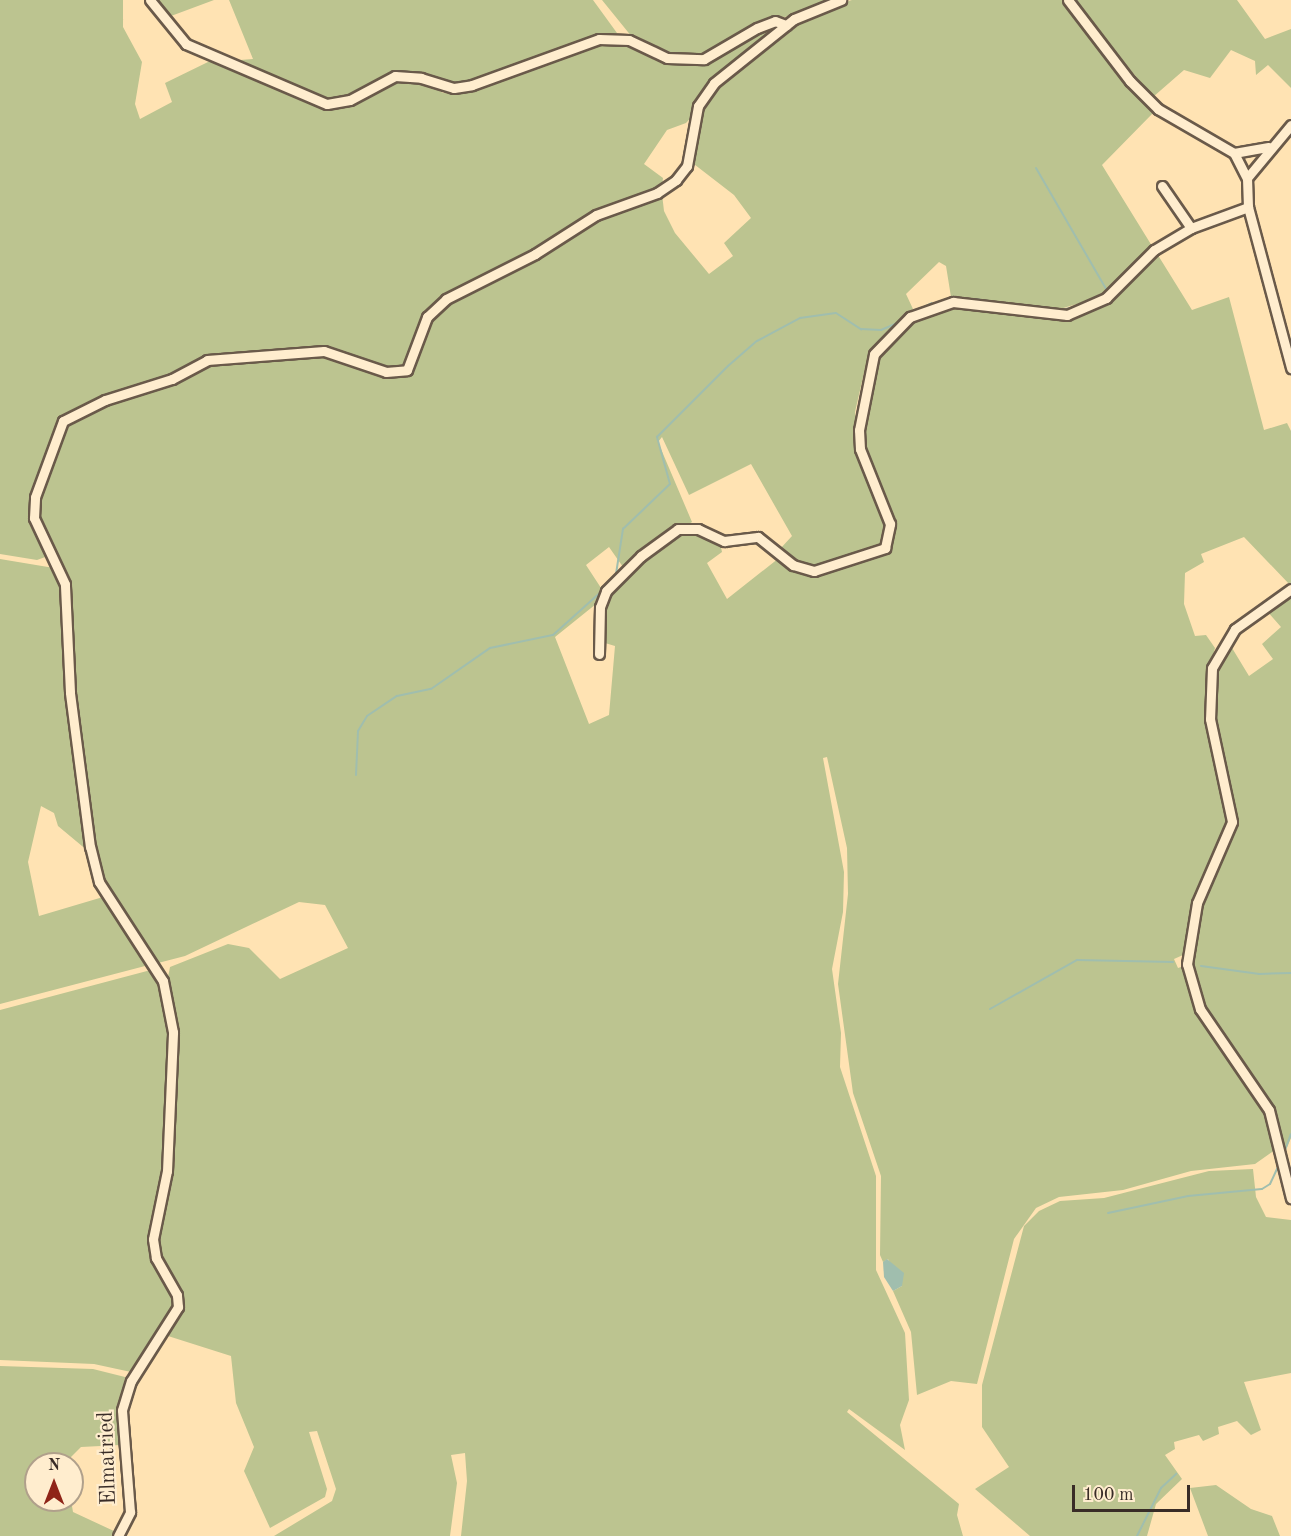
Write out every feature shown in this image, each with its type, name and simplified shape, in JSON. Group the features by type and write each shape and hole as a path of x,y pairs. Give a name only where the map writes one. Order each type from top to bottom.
{"street":[{"path":"150,0 181,41 254,70 315,101 338,104 395,76 421,78 454,88 472,85 599,39 629,40 667,58 704,59 757,28 775,21 786,25 841,0"},
{"path":"1068,0 1130,81 1158,108 1234,153 1247,178 1248,207 1291,368"},
{"name":"Elmatried","path":"118,1536 130,1512 122,1410 134,1375 174,1318 177,1295 156,1258 153,1239 167,1171 173,1032 163,981 99,882 90,847 70,692 65,584 34,518 36,497 58,432 73,414 172,379 207,360 324,351 386,372 402,372 411,365 422,329 435,308 608,210 657,193 676,180 687,166 691,127 714,83 786,25"},
{"path":"1247,178 1268,147 1291,125"},
{"path":"1234,153 1268,147"},
{"path":"1162,186 1191,228"},
{"path":"598,654 600,607 606,591 640,556 678,529 698,529 724,541 758,537 793,566 814,571 885,548 890,524 860,449 859,430 874,354 910,317 953,302 1067,315 1106,298 1144,259 1191,228 1248,207"},
{"path":"1291,589 1235,629 1212,668 1210,719 1232,822 1197,903 1187,964 1200,1009 1269,1110 1291,1198"}],"green space":[{"path":"0,0 123,0 123,27 142,62 135,104 140,119 172,102 165,83 208,62 227,61 326,107 396,79 420,80 443,93 458,94 600,42 628,42 659,59 663,53 632,37 602,0 827,0 785,17 774,16 781,34 817,10 852,0 1063,0 1154,112 1102,165 1152,246 1104,296 1053,311 951,297 946,266 939,262 906,294 913,309 880,340 873,353 869,351 855,412 857,429 863,447 863,419 880,355 911,321 953,305 1068,318 1113,299 1156,252 1192,310 1229,297 1264,430 1287,423 1291,431 1291,586 1244,537 1201,554 1204,562 1185,573 1184,604 1195,636 1206,635 1215,648 1205,685 1207,720 1229,821 1195,902 1183,955 1174,959 1178,968 1184,966 1198,1010 1268,1111 1275,1150 1255,1164 1191,1171 1123,1190 1059,1197 1036,1208 1014,1239 977,1384 951,1381 917,1395 911,1332 893,1291 902,1286 888,1259 883,1262 880,1255 881,1176 853,1093 838,984 848,894 847,848 827,757 823,758 844,872 843,912 832,969 841,1033 840,1067 876,1176 876,1270 905,1333 909,1400 900,1425 905,1450 849,1409 847,1412 959,1504 957,1515 963,1536 461,1536 467,1481 465,1453 451,1455 457,1483 450,1536 274,1536 332,1501 336,1489 317,1431 309,1432 327,1489 325,1497 270,1528 244,1471 254,1447 236,1403 231,1356 168,1336 177,1320 181,1293 159,1257 156,1238 175,1162 171,1147 178,1033 167,982 170,967 228,944 249,948 280,979 348,948 325,905 299,902 185,956 158,963 103,880 93,849 73,692 68,584 37,517 39,499 62,433 31,518 48,556 37,560 0,554","holes":["698,110 690,161 734,195 751,218 724,243 733,256 709,274 675,233 664,211 662,194 583,225 448,302 430,318 415,367 405,376 323,356 231,360 190,373 191,363 206,356 325,347 387,369 400,369 408,363 424,315 444,296 533,251 594,211 662,186 663,178 644,164 667,130 686,123","662,437 689,495 751,464 792,536 780,549 794,563 823,568 883,547 888,524 864,451 893,523 887,550 814,574 779,558 727,599 707,563 722,552 720,543 698,532 679,532 626,573 603,601 605,643 615,646 609,715 589,724 555,637 596,604 603,591 586,565 609,547 623,567 692,522 658,442"]},
{"path":"155,0 214,0 171,16"},
{"path":"229,0 593,0 617,33 584,39 471,82 454,84 408,72 395,74 348,97 327,101 240,60 253,59"},
{"path":"1072,0 1237,0 1265,39 1291,29 1291,88 1268,65 1256,75 1255,61 1231,50 1210,78 1184,70 1153,97"},
{"path":"0,559 54,568 62,586 88,851 58,826 54,813 41,806 28,862 39,916 103,897 123,923 145,966 0,1004"},
{"path":"1291,593 1291,1138 1284,1154 1276,1122 1203,1008 1190,967 1201,903 1235,822 1213,719 1214,669 1229,643 1249,676 1273,659 1262,644 1281,627 1266,610"},
{"path":"147,971 155,972 161,983 169,1032 164,1170 148,1238 152,1259 175,1296 174,1307 131,1372 94,1364 0,1360 0,1010"},
{"path":"1253,1169 1256,1197 1266,1217 1291,1220 1291,1373 1244,1382 1261,1430 1251,1435 1237,1421 1218,1427 1219,1434 1203,1441 1199,1435 1174,1442 1175,1449 1165,1455 1182,1479 1156,1504 1147,1536 1030,1536 975,1489 1009,1467 982,1427 982,1385 1024,1226 1039,1211 1060,1201 1104,1198 1209,1171"},
{"path":"0,1366 93,1369 125,1377 120,1445 81,1447 76,1452 24,1452 24,1512 73,1512 116,1532 114,1536 0,1536"},
{"path":"1216,1485 1251,1509 1272,1516 1280,1536 1208,1536 1190,1488"}],"shaded area":[{"path":"887,1259 904,1273 902,1286 893,1291 884,1277 883,1262"}],"waterway":[{"path":"1036,168 1108,292 1100,296"},
{"path":"975,299 1001,303"},
{"path":"920,309 932,303"},
{"path":"1061,310 1075,307"},
{"path":"610,581 616,574 623,529 670,484 657,437 728,366 757,341 800,318 836,313 861,329 881,330 900,322"},
{"path":"872,350 894,326"},
{"path":"356,775 358,731 367,716 397,696 431,689 490,648 553,635 603,590"},
{"path":"990,1009 1077,960 1173,962"},
{"path":"1201,966 1259,974 1291,973"},
{"path":"1284,1153 1291,1134"},
{"path":"1108,1213 1188,1196 1262,1189 1270,1184 1278,1167"},
{"path":"1137,1536 1161,1488 1176,1474"}]}
